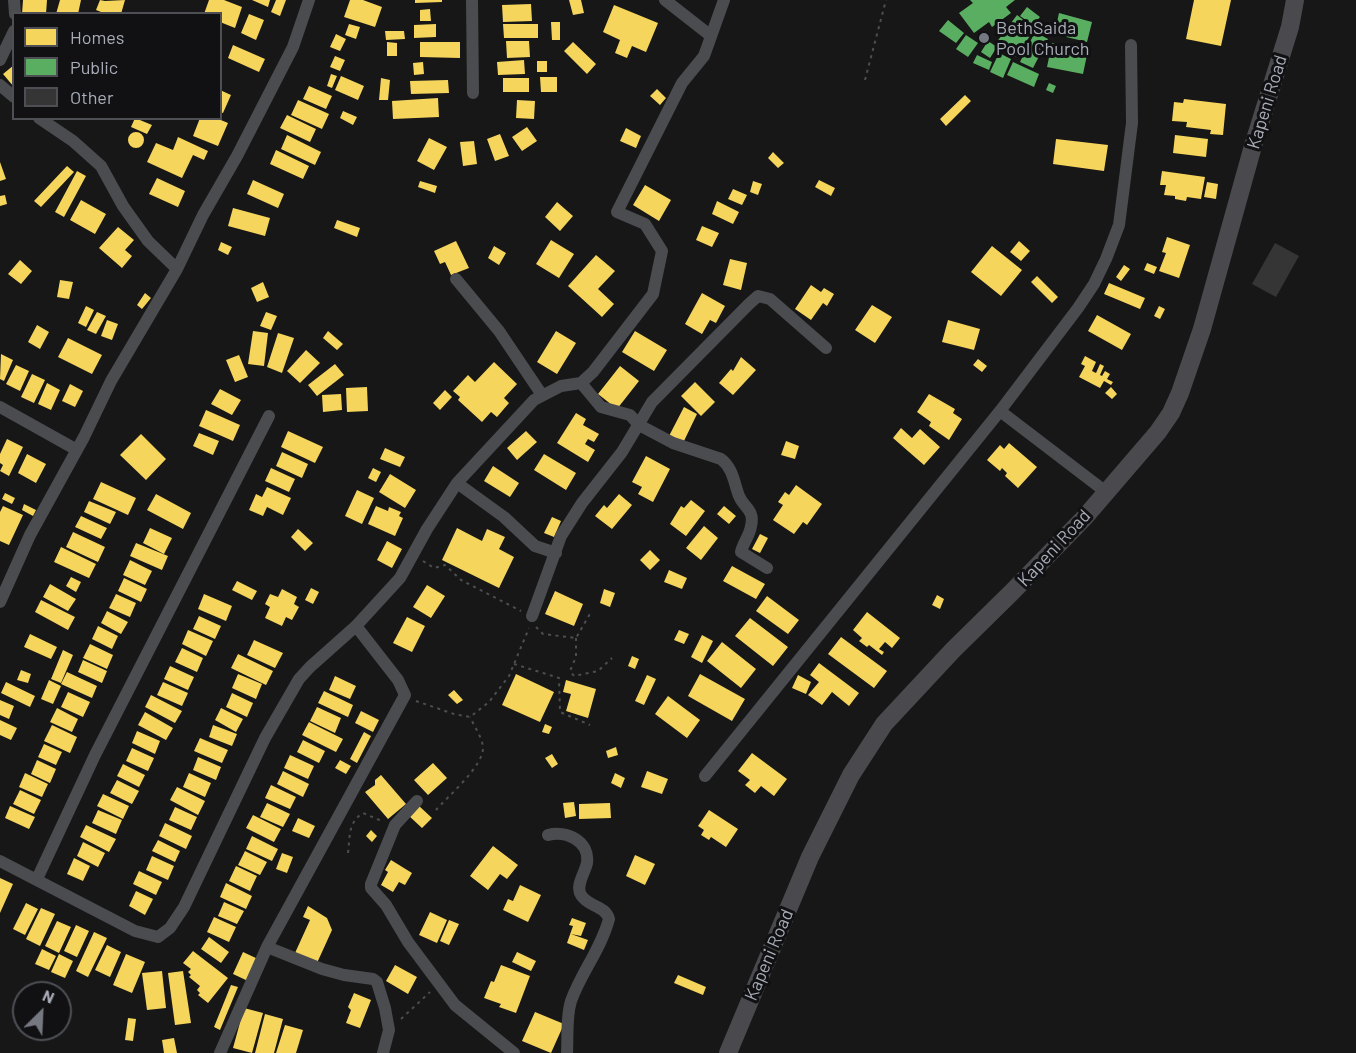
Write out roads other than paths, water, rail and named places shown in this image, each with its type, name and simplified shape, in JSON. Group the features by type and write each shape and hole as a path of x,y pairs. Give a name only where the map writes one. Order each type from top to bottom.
{"main road":[{"name":"Kapeni Road","path":"728,1053 810,857 851,775 884,724 1106,492 1158,432 1171,413 1202,329 1253,146 1290,27 1295,0"}],"street":[{"path":"0,602 5,577 77,450 111,381 177,269 293,47 309,0"},
{"path":"472,0 473,93"},
{"path":"664,0 711,36"},
{"path":"0,861 135,931 158,937 164,934 184,907 285,701 310,667 356,626 400,578 457,483 534,400 561,386 581,383 593,372 653,294 662,250 645,224 617,212 682,82 704,56 724,0"},
{"path":"0,60 12,35"},
{"path":"705,776 1000,411 1083,300 1106,259 1119,225 1132,123 1131,45"},
{"path":"0,85 12,95"},
{"path":"42,120 73,141 100,166 123,206 148,241 177,269"},
{"path":"456,279 499,331 542,395"},
{"path":"532,616 561,536 582,503 617,459 652,402 758,296 770,299 826,348"},
{"path":"581,383 601,407 630,415 639,425 673,443 721,459 727,464 739,496 751,513 752,524 741,552 767,568"},
{"path":"0,407 77,450"},
{"path":"1000,411 1106,492"},
{"path":"36,879 100,745 269,416"},
{"path":"457,483 491,507 535,546 556,553"},
{"path":"220,1053 267,947 405,695 398,680 356,626"},
{"path":"417,801 395,825 371,888 386,905 408,942 439,984 465,1014 514,1053"},
{"path":"548,835 557,832 566,833 573,836 582,846 588,861 580,883 580,894 605,911 609,920 605,933 571,1001 568,1016 567,1053"},
{"path":"267,947 322,969 373,979 379,987 389,1030 383,1053"}],"place":[{"name":"BethSaida Pool Church","path":"984,38"}]}
